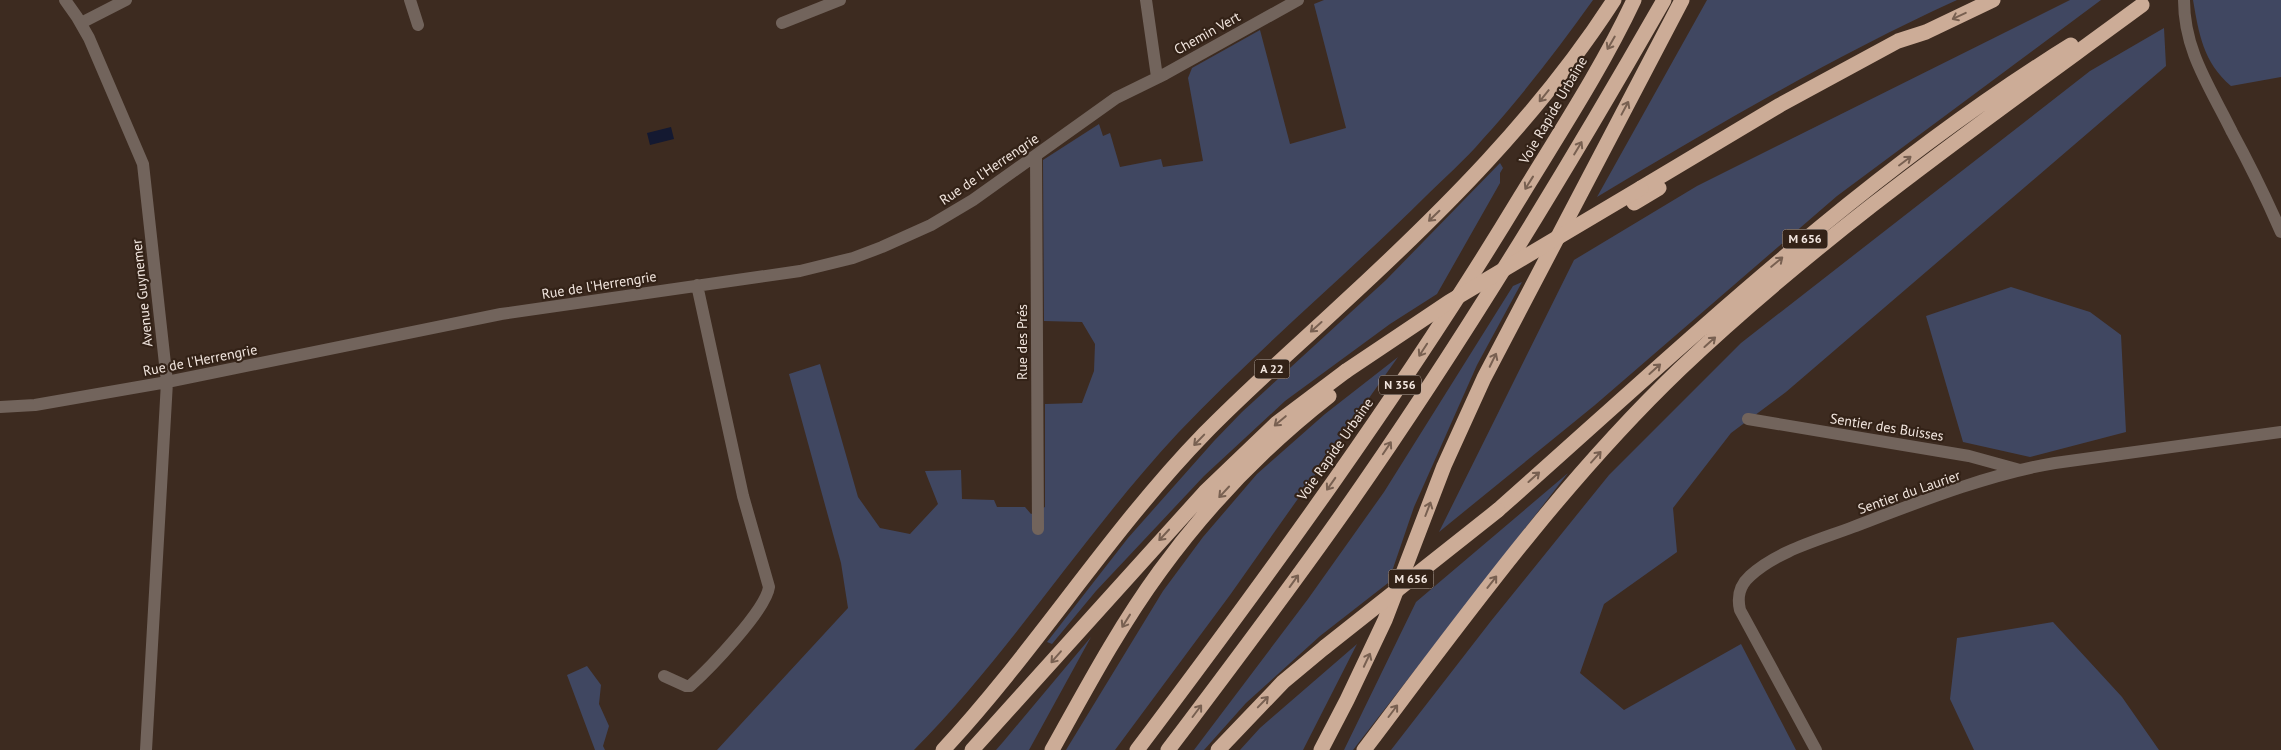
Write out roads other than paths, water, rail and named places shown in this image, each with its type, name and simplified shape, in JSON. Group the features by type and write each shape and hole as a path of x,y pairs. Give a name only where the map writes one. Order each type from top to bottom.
{"highway":[{"name":"A 22","path":"943,750 993,692 1112,539 1170,469 1233,406 1470,180 1512,134 1553,84 1614,0"},
{"name":"Voie Rapide Urbaine","path":"1137,750 1297,532 1402,382 1472,277 1571,113 1634,0"},
{"name":"N 356","path":"1168,750 1323,540 1414,408 1522,240 1598,116 1664,0"},
{"path":"1322,750 1348,700 1384,620 1444,466 1484,378 1682,0"},
{"path":"972,750 1205,492 1277,423 1449,302 1641,188 1797,96 1898,41 1926,32 1993,0"},
{"path":"1364,750 1541,522 1614,438 1679,370 1788,275 1886,195 2146,3"},
{"name":"M 656","path":"1218,750 1283,682 1324,647 1498,510 1750,285 1843,208 1916,152 2002,91 2069,47 2146,3"},
{"path":"1052,750 1128,617 1191,530 1230,486 1278,438 1349,374 1449,312 1783,114 1903,49 1926,32"}],"street":[{"name":"Avenue Guynemer","path":"65,0 81,23 143,164 167,382 146,750"},
{"path":"81,23 126,0"},
{"path":"410,0 418,25"},
{"path":"782,23 840,0"},
{"path":"1146,0 1157,77"},
{"name":"Chemin Vert","path":"1157,77 1298,0"},
{"path":"2184,0 2186,31 2193,56 2251,168 2281,232"},
{"name":"Rue de l'Herrengrie","path":"0,407 35,405 167,382 468,320 810,269 853,258 882,248 959,209 1103,107 1157,77"},
{"name":"Rue des Prés","path":"1036,155 1038,529"},
{"path":"664,676 686,686 694,683 748,623 769,593 768,578 751,528 743,496 697,285"},
{"name":"Sentier des Buisses","path":"1748,419 1969,456 2020,470"},
{"name":"Sentier du Laurier","path":"1816,750 1740,610 1739,594 1745,581 1760,568 1800,547 1921,502 2020,470 2062,462 2281,432"}]}
